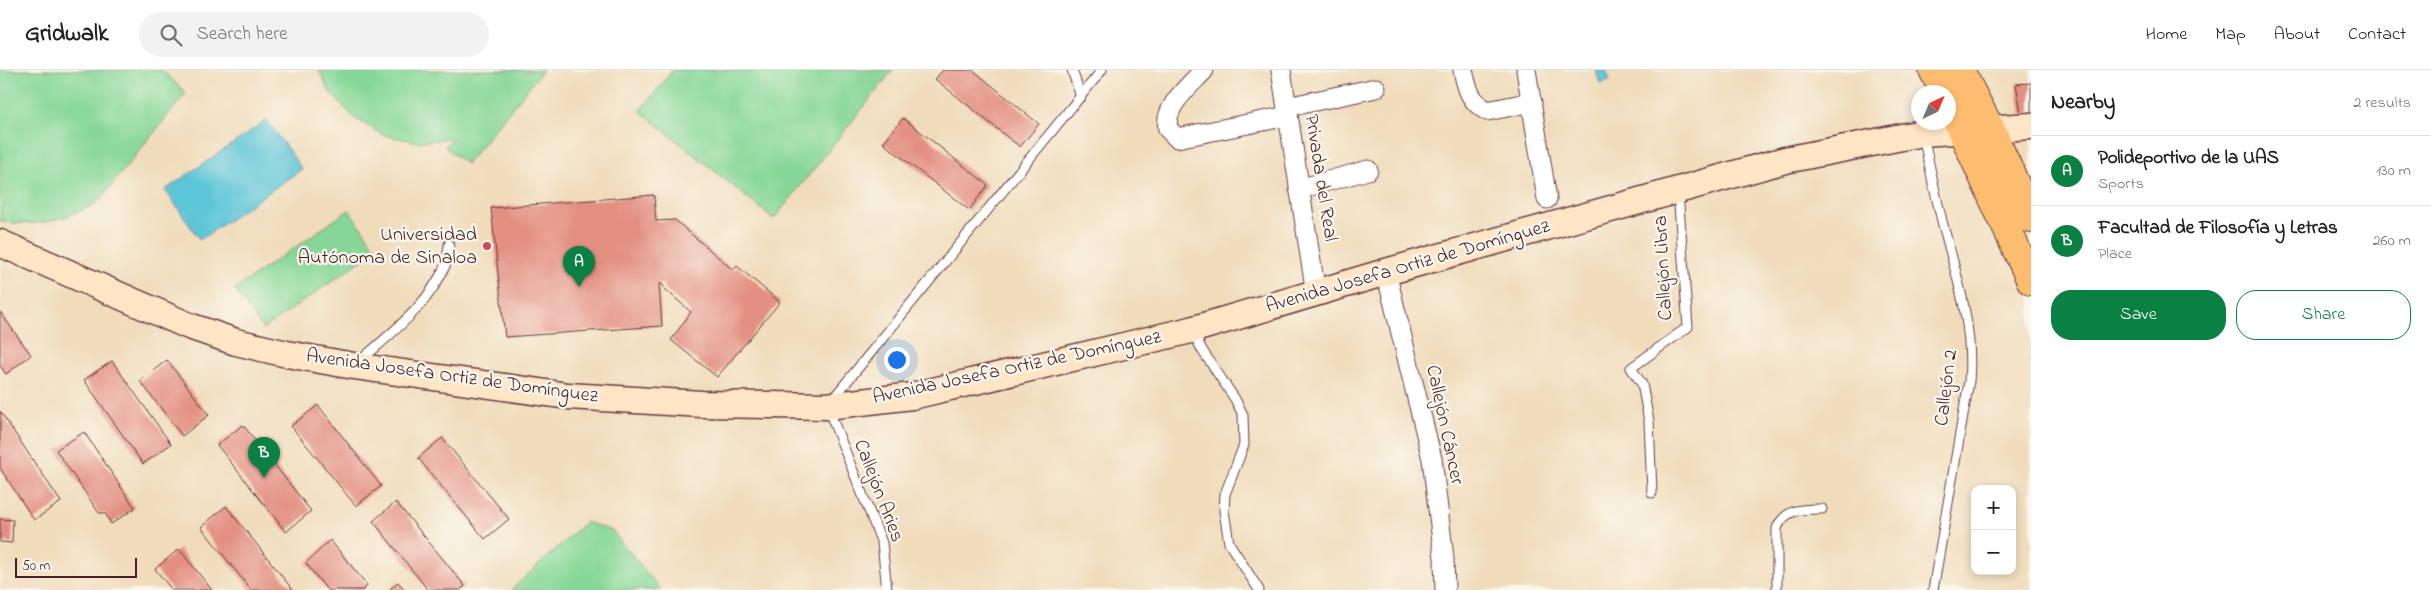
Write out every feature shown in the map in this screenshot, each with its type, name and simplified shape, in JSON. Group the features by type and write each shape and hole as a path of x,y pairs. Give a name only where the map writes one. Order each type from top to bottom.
{"main road":[{"path":"1933,70 1940,85"},
{"path":"1960,70 1991,130 2031,218"},
{"path":"1956,117 2031,280"}],"street":[{"path":"1204,70 1174,104 1166,123 1171,134 1177,138 1376,88"},
{"name":"Privada del Real","path":"1281,70 1316,294"},
{"path":"1463,70 1469,92 1476,104 1487,110 1532,102"},
{"path":"1526,70 1547,199"},
{"name":"Avenida Josefa Ortiz de Domínguez","path":"0,243 214,335 236,342 354,366 568,396 702,404 827,406 912,396 1191,330 1386,272 1786,160 1922,133 2031,126"},
{"path":"1299,189 1368,170"},
{"name":"Callejón Cáncer","path":"1386,272 1432,459 1444,558 1445,590"}],"lane":[{"path":"1072,70 1081,97"},
{"path":"827,406 1102,70"},
{"name":"Callejón 2","path":"1922,133 1961,292 1969,330 1971,356 1969,382 1933,590"},
{"name":"Callejón Libra","path":"1652,493 1649,421 1642,384 1631,368 1688,327 1678,190"},
{"path":"354,366 411,315 433,287 446,265 449,244"},
{"path":"1191,330 1235,399 1243,415 1244,446 1225,494 1224,511 1229,543 1260,590"},
{"name":"Callejón Aries","path":"827,406 882,543 888,590"},
{"path":"1777,590 1777,528 1781,519 1786,514 1798,509 1822,509"}],"green space":[{"path":"0,70 162,70 186,93 97,203 73,214 50,221 26,224 13,223 0,221"},
{"path":"319,70 543,70 466,164 445,147 452,138 418,142 383,135 353,117 329,91"},
{"path":"673,70 893,70 774,219 640,111"},
{"path":"349,210 377,250 263,329 235,289"},
{"path":"586,522 612,531 661,590 512,589"}],"water":[{"path":"1596,70 1606,70 1610,81 1600,84"},
{"path":"267,120 302,169 200,240 165,190"}],"building":[{"path":"943,70 973,70 1039,124 1020,147 935,79"},
{"path":"2031,83 2031,112 2021,113 2016,84"},
{"path":"903,118 988,185 969,210 883,143"},
{"path":"654,195 656,221 675,220 733,270 737,266 780,302 717,377 671,340 691,312 665,289 662,284 659,284 662,326 505,337 491,208"},
{"path":"0,312 31,355 6,374 0,366"},
{"path":"167,360 209,415 182,436 140,381"},
{"path":"112,361 171,444 143,464 84,380"},
{"path":"318,405 381,486 356,506 291,426"},
{"path":"0,411 61,502 34,520 0,468"},
{"path":"243,425 311,511 286,532 217,445"},
{"path":"84,432 135,508 111,524 105,513 99,513 56,450"},
{"path":"442,438 509,519 485,539 418,458"},
{"path":"396,502 465,586 460,590 428,590 373,521"},
{"path":"226,506 293,590 251,590 201,527"},
{"path":"0,519 13,520 12,543 0,542"},
{"path":"330,540 367,585 364,590 327,590 306,563"},
{"path":"179,549 212,590 172,590 155,569"},
{"path":"398,582 405,590 389,590"}],"place":[{"name":"Universidad Autónoma de Sinaloa","path":"487,246"},
{"name":"Polideportivo de la UAS","path":"579,287"},
{"name":"Facultad de Filosofía y Letras","path":"264,478"}]}
